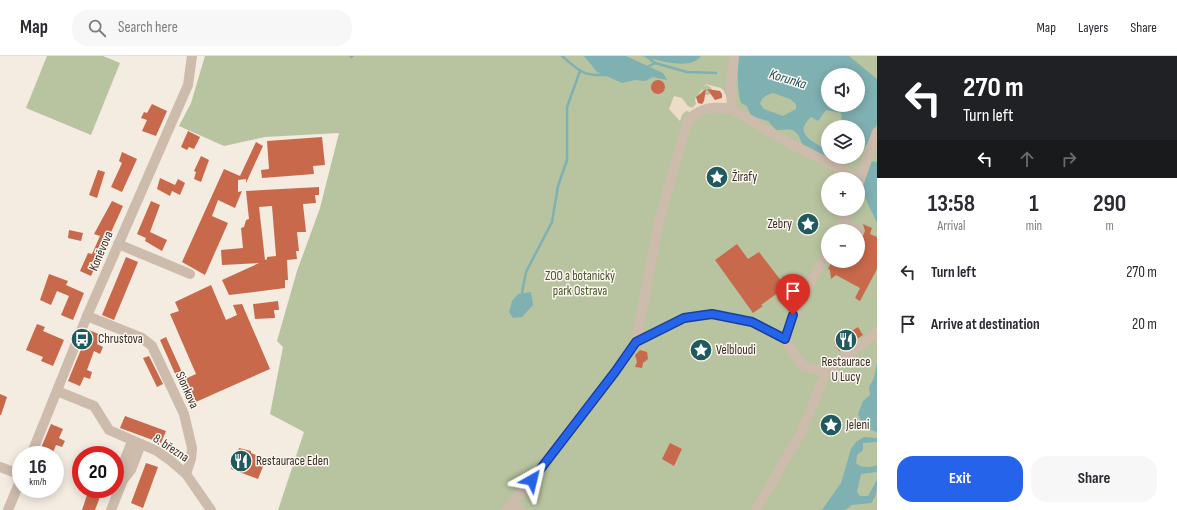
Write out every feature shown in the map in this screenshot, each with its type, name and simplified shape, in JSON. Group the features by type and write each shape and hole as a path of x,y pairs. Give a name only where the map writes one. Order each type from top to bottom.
{"street":[{"name":"Koněvova","path":"35,446 87,316 188,85 192,56"},
{"path":"732,109 731,86 734,56"},
{"path":"506,510 615,372 636,342 659,221 687,123 691,116 703,110 718,106 732,109 841,172"},
{"path":"863,172 877,132"},
{"path":"118,244 190,274"},
{"path":"785,339 793,315 821,263"},
{"path":"636,342 684,318 712,314 752,322 785,339 803,366 826,372"},
{"name":"Sionkova","path":"87,316 142,338 152,346 184,414 192,448 191,459 186,474"},
{"path":"756,510 802,431 826,372 877,333"},
{"name":"8. března","path":"57,391 94,406 108,430 157,452 186,474"},
{"name":"8. března","path":"111,510 123,480 122,467 136,442"},
{"path":"0,467 12,472"},
{"path":"186,474 210,510"},
{"path":"8,510 13,498"},
{"path":"513,502 521,510"}],"green space":[{"path":"47,56 103,56 120,63 91,135 26,108"},
{"name":"ZOO a botanický park Ostrava","path":"205,56 877,56 877,510 278,510 304,432 270,414 283,347 277,341 297,271 320,208 339,133 265,137 224,146 179,126 191,103"}],"shaded area":[{"path":"706,84 721,88 724,91 732,109 693,115 686,111 682,115 680,121 669,109 674,96 682,98 688,106 692,108 696,104 695,99 703,88","holes":["706,85 712,89 712,93 708,95 705,95 702,92"]}],"water":[{"path":"584,56 626,56 663,73 667,80 653,77 645,81 635,80 622,83 597,72"},
{"path":"642,56 701,56 689,63 681,64 664,62"},
{"path":"739,56 849,56 864,68 821,68 821,112 825,112 818,121 811,117 806,122 804,131 808,138 821,146 821,155 806,148 795,131 776,130 768,121 751,116 747,106 741,103 738,80","holes":["773,93 790,99 796,104 796,109 783,116 764,109 760,104 763,98"]},
{"path":"865,69 877,79 877,124 865,147 865,120 842,120 841,113 836,112 865,112"},
{"path":"870,161 877,162 877,223 865,198 865,174"},
{"path":"531,292 533,305 522,317 513,318 509,312 512,301 518,294"},
{"path":"877,363 877,432 863,427 858,414 863,401 870,395 869,387 874,378"},
{"path":"864,437 877,438 877,442 863,443 863,450 857,455 856,463 860,466 866,467 877,465 877,472 861,474 857,492 860,496 868,496 877,480 876,492 873,500 871,503 852,505 845,510 822,510 841,483 851,449 856,442"}],"building":[{"path":"655,80 661,80 665,84 665,90 661,94 655,94 651,90 651,84"},
{"path":"706,89 704,101 702,104 698,103 696,97"},
{"path":"707,89 720,91 722,98 715,100"},
{"path":"152,104 167,111 156,136 142,131 147,120 141,118 144,112 147,113"},
{"path":"188,131 200,137 194,149 189,147 187,150 181,147"},
{"path":"322,137 325,165 313,166 314,174 262,178 261,170 269,169 267,141"},
{"path":"256,142 263,146 246,183 246,179 238,180 238,192 242,191 235,208 218,200 212,216 228,223 205,275 182,262 224,169 240,176"},
{"path":"122,152 137,159 122,192 111,187 122,163 119,161"},
{"path":"201,156 209,160 201,182 194,179 196,172 194,171"},
{"path":"98,170 105,172 97,198 89,195"},
{"path":"160,178 175,185 178,179 185,183 180,195 172,191 170,196 157,189"},
{"path":"319,187 319,195 315,195 316,203 303,204 306,232 297,232 299,251 296,251 297,259 287,260 288,280 285,280 285,288 229,295 222,280 259,263 222,265 221,250 243,248 241,228 244,227 246,220 249,219 246,191","holes":["272,206 276,256 267,257 265,260 259,207"]},
{"path":"112,201 123,206 91,276 80,271 88,253 92,254 100,236 94,234"},
{"path":"151,201 160,205 150,232 167,240 162,251 145,241 146,238 137,234"},
{"path":"865,225 872,228 870,234 877,237 877,269 860,301 855,298 860,288 836,275 831,279 830,270 828,269 865,268"},
{"path":"69,230 83,233 81,241 68,238"},
{"path":"737,244 748,259 759,252 786,287 761,305 763,306 753,313 715,260"},
{"path":"126,257 138,262 114,320 102,315"},
{"path":"49,274 68,281 66,285 84,293 73,320 61,315 69,296 57,291 51,305 40,300"},
{"path":"211,285 226,320 237,315 233,305 242,304 270,369 189,405 160,340 166,337 185,379 196,374 170,314 179,311 175,302"},
{"path":"278,301 279,310 274,310 275,318 255,319 253,304"},
{"path":"37,324 45,327 43,331 64,340 53,366 41,361 43,357 26,350"},
{"path":"858,327 863,335 839,351 834,342"},
{"path":"89,330 101,335 97,344 103,347 100,354 94,351 87,370 92,372 90,379 84,377 80,386 68,381"},
{"path":"640,350 647,352 648,359 643,363 642,368 635,367 637,362 635,355"},
{"path":"149,356 163,384 157,387 143,358"},
{"path":"0,394 7,397 1,415 0,415"},
{"path":"125,416 166,431 161,443 120,428"},
{"path":"51,424 63,429 59,438 65,441 62,446 42,446"},
{"path":"670,443 682,449 674,466 662,459"},
{"path":"239,448 251,451 251,453 266,459 258,479 231,469"},
{"path":"146,463 158,467 143,508 131,503"},
{"path":"86,498 100,498 95,510 82,510"}],"waterway":[{"name":"Korunka","path":"562,56 581,71 591,74 605,75"},
{"path":"646,56 655,63"},
{"name":"Korunka","path":"647,67 655,63 687,72 716,73"},
{"path":"522,293 526,272 552,222 558,186 567,160 567,107 580,71"}],"place":[{"name":"Žirafy","path":"717,177"},
{"name":"Zebry","path":"808,224"},
{"name":"Chrustova","path":"82,339"},
{"name":"Restaurace U Lucy","path":"846,340"},
{"name":"Velbloudi","path":"701,350"},
{"name":"Jeleni","path":"831,425"},
{"name":"Restaurace Eden","path":"241,461"}],"route":[{"path":"532,480 615,372 636,342 684,318 712,314 752,322 785,339 793,315"}]}
